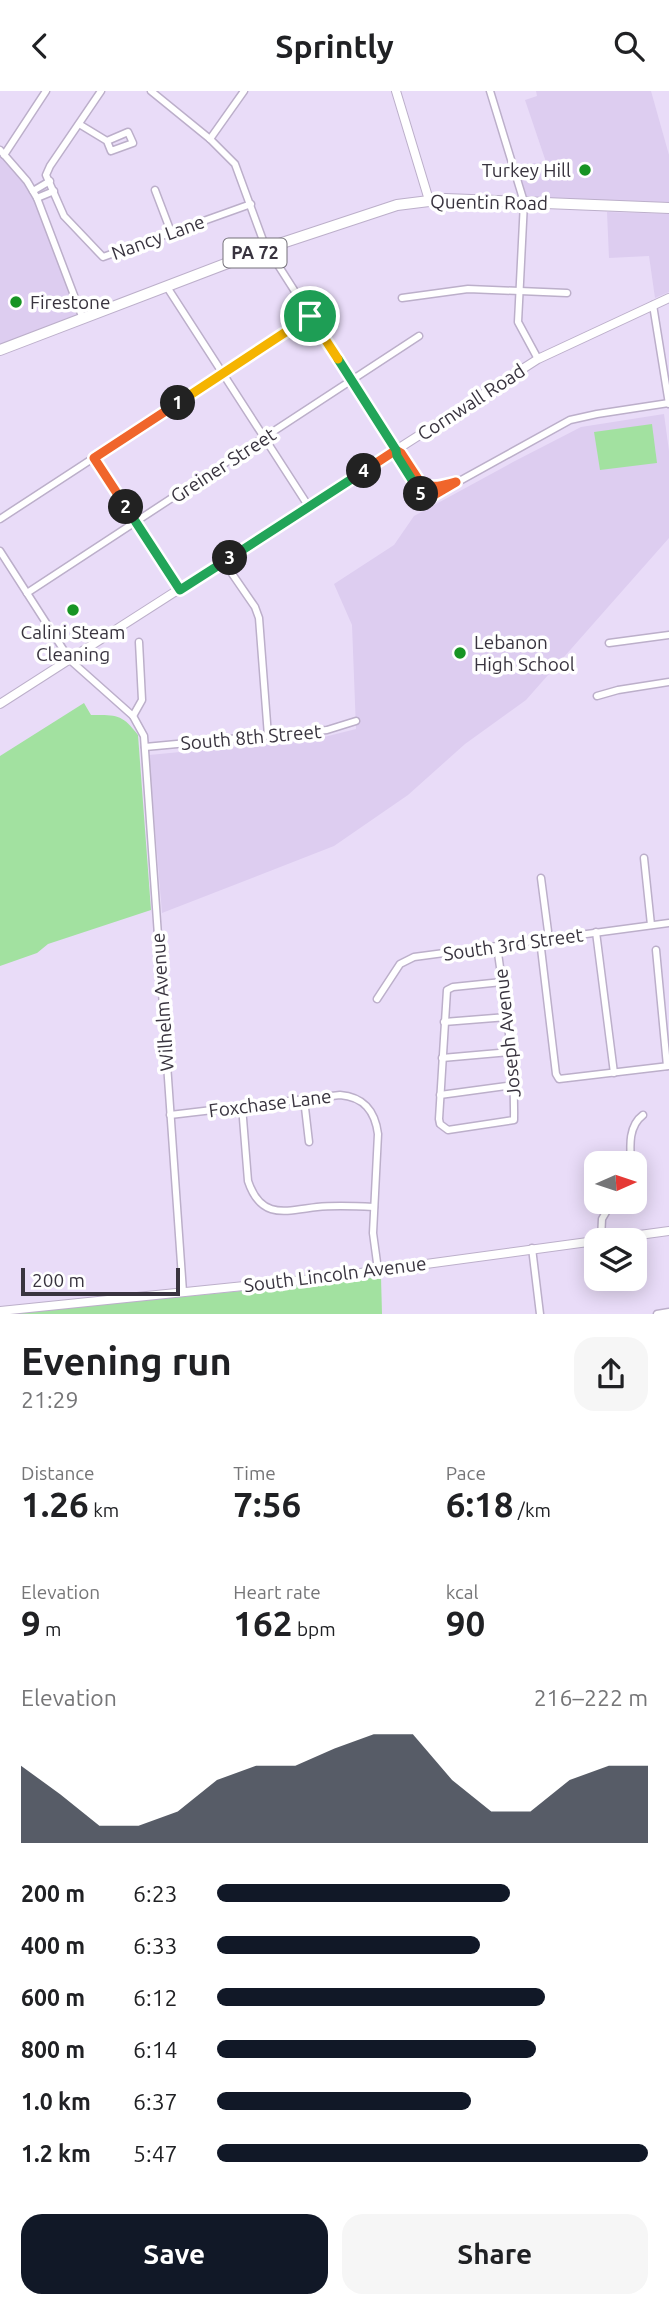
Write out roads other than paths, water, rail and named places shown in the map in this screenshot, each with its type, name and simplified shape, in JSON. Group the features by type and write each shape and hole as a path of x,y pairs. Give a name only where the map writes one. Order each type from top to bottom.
{"highway":[{"name":"Quentin Road","path":"0,350 379,209 429,200 669,208"}],"main road":[{"path":"396,91 429,200"},
{"name":"Cornwall Road","path":"0,704 538,359 669,298"},
{"name":"South Lincoln Avenue","path":"647,1234 669,1231"},
{"name":"South Lincoln Avenue","path":"0,1311 378,1270 584,1241"}],"street":[{"path":"46,91 2,153 37,198 83,319"},
{"path":"37,198 54,191 46,175 50,166 100,91"},
{"path":"150,91 210,139 235,164 267,249 396,450 415,486 427,499"},
{"path":"210,139 244,91"},
{"path":"490,91 524,202 518,322 538,359"},
{"path":"79,124 107,141"},
{"path":"33,191 50,181"},
{"path":"155,190 171,232"},
{"name":"Nancy Lane","path":"54,191 64,216 103,257 251,204"},
{"path":"167,287 309,507"},
{"path":"402,298 468,289 567,293"},
{"path":"427,499 570,421 597,414 669,404 653,305"},
{"path":"0,519 310,316"},
{"name":"Greiner Street","path":"27,593 419,336"},
{"path":"396,450 401,453 420,482 427,499"},
{"path":"94,458 180,590"},
{"path":"420,482 433,487 456,482"},
{"name":"Wilhelm Avenue","path":"0,551 70,660 133,716 142,730 183,1292"},
{"path":"224,562 255,607 259,618 268,736"},
{"path":"609,643 669,635"},
{"path":"133,716 142,701 139,642"},
{"path":"597,696 669,682"},
{"name":"South 8th Street","path":"145,747 327,730 356,721"},
{"path":"644,857 651,925"},
{"path":"541,879 550,939"},
{"name":"South 3rd Street","path":"377,999 400,964 409,958 669,923"},
{"path":"596,932 614,1073"},
{"path":"540,940 556,1074 559,1079 668,1066 656,950"},
{"name":"Joseph Avenue","path":"440,1095 440,1124 448,1130 514,1121 511,1052 497,946"},
{"path":"502,982 453,987 447,990 440,1095 514,1085"},
{"path":"444,1022 507,1017"},
{"path":"442,1058 511,1052"},
{"name":"Foxchase Lane","path":"170,1115 340,1095 354,1096 368,1106 376,1119 378,1134 373,1233 378,1270"},
{"path":"304,1099 309,1142"},
{"path":"242,1106 248,1181 252,1193 260,1203 271,1210 285,1212 319,1207 374,1207"},
{"path":"631,1151 634,1125 643,1115"},
{"path":"532,1248 540,1314"},
{"path":"659,1314 669,1312"}],"place":[{"name":"Turkey Hill","path":"585,170"},
{"name":"Firestone","path":"16,302"},
{"name":"Calini Steam Cleaning","path":"73,610"},
{"name":"Lebanon High School","path":"460,653"}]}
